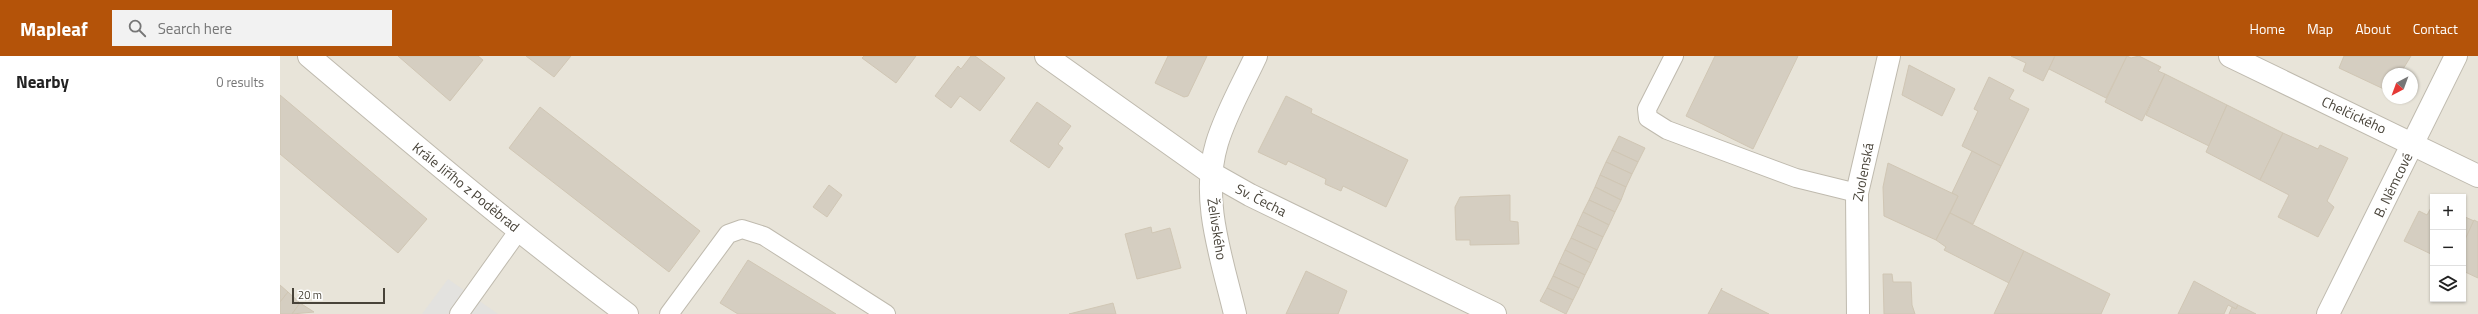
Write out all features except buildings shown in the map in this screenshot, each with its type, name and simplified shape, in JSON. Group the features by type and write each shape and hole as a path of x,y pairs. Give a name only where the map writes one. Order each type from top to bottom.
{"street":[{"name":"Krále Jiřího z Poděbrad","path":"309,56 519,230 627,314"},
{"name":"Sv. Čecha","path":"1046,56 1211,173 1250,196 1495,314"},
{"name":"Želivského","path":"1235,314 1212,212 1211,173 1217,143 1256,56"},
{"name":"Zvolenská","path":"1858,314 1857,193 1889,56"},
{"name":"Chelčického","path":"2230,56 2478,176"},
{"name":"B. Němcové","path":"2328,314 2456,56"}],"lane":[{"path":"1674,56 1648,109 1648,118 1667,130 1796,178 1857,193"},
{"path":"669,314 728,234 742,229 764,236 886,314"},
{"path":"466,312 519,230"}],"shaded area":[{"path":"280,56 2478,56 2478,314 280,314"},
{"path":"448,279 498,314 422,314"}]}
